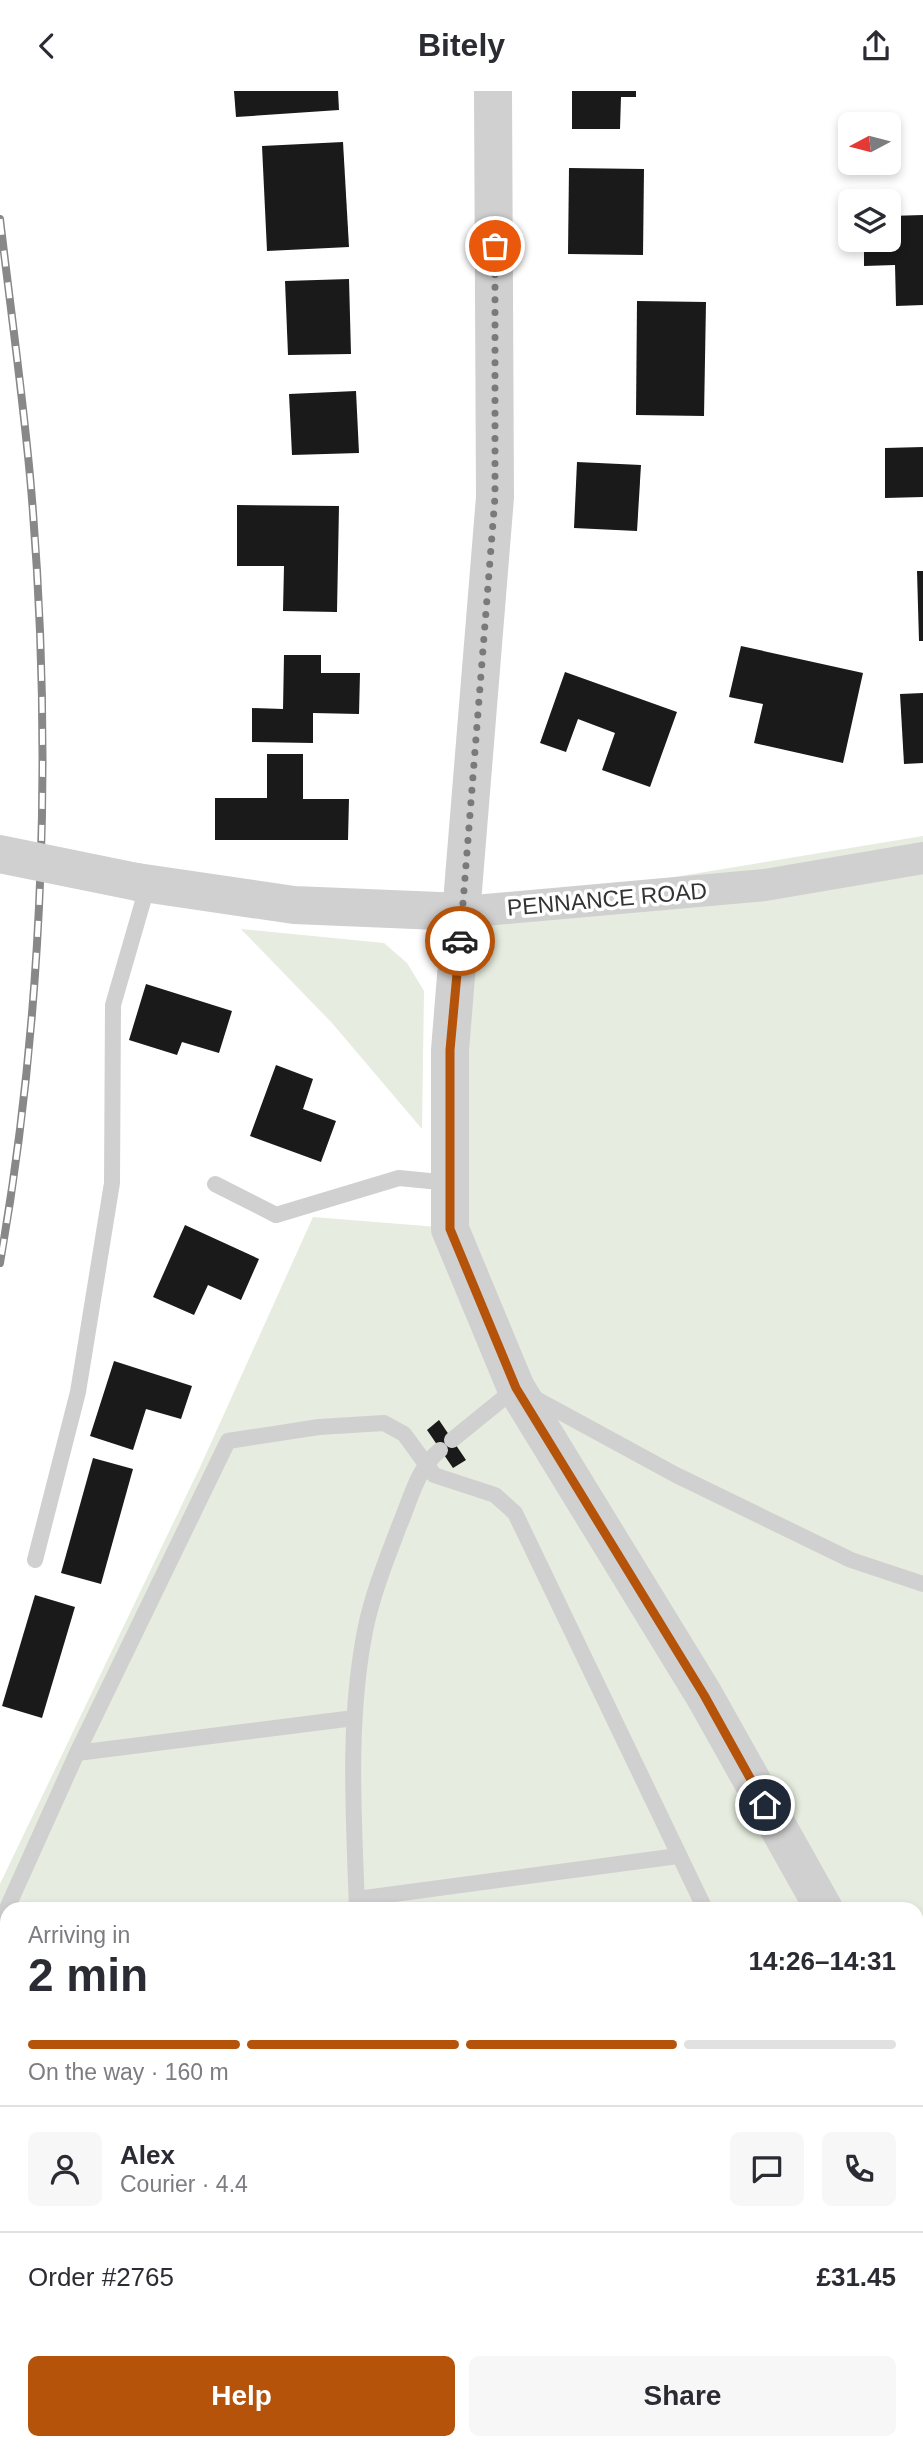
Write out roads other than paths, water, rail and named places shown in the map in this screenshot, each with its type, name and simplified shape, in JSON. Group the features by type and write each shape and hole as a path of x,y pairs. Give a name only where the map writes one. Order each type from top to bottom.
{"street":[{"path":"493,91 495,497 450,1050 450,1229 516,1388 704,1695 820,1902"},
{"name":"PENNANCE ROAD","path":"0,854 142,883 294,905 463,912 765,885 923,858"}],"lane":[{"path":"35,1560 78,1392 102,1248 112,1183 113,1005 142,883"},
{"path":"215,1184 276,1215 399,1178 450,1184"},
{"path":"357,1902 352,1823 354,1717 365,1630 390,1552 424,1463 516,1388 676,1475 851,1560 923,1584"},
{"path":"10,1902 77,1753 228,1441 319,1427 384,1423 404,1434 434,1475 495,1495 515,1513 701,1902"},
{"path":"77,1753 354,1717"},
{"path":"370,1902 678,1856"}],"railway":[{"path":"0,219 30,476 41,672 42,771 40,871 27,1068 0,1263"}]}
